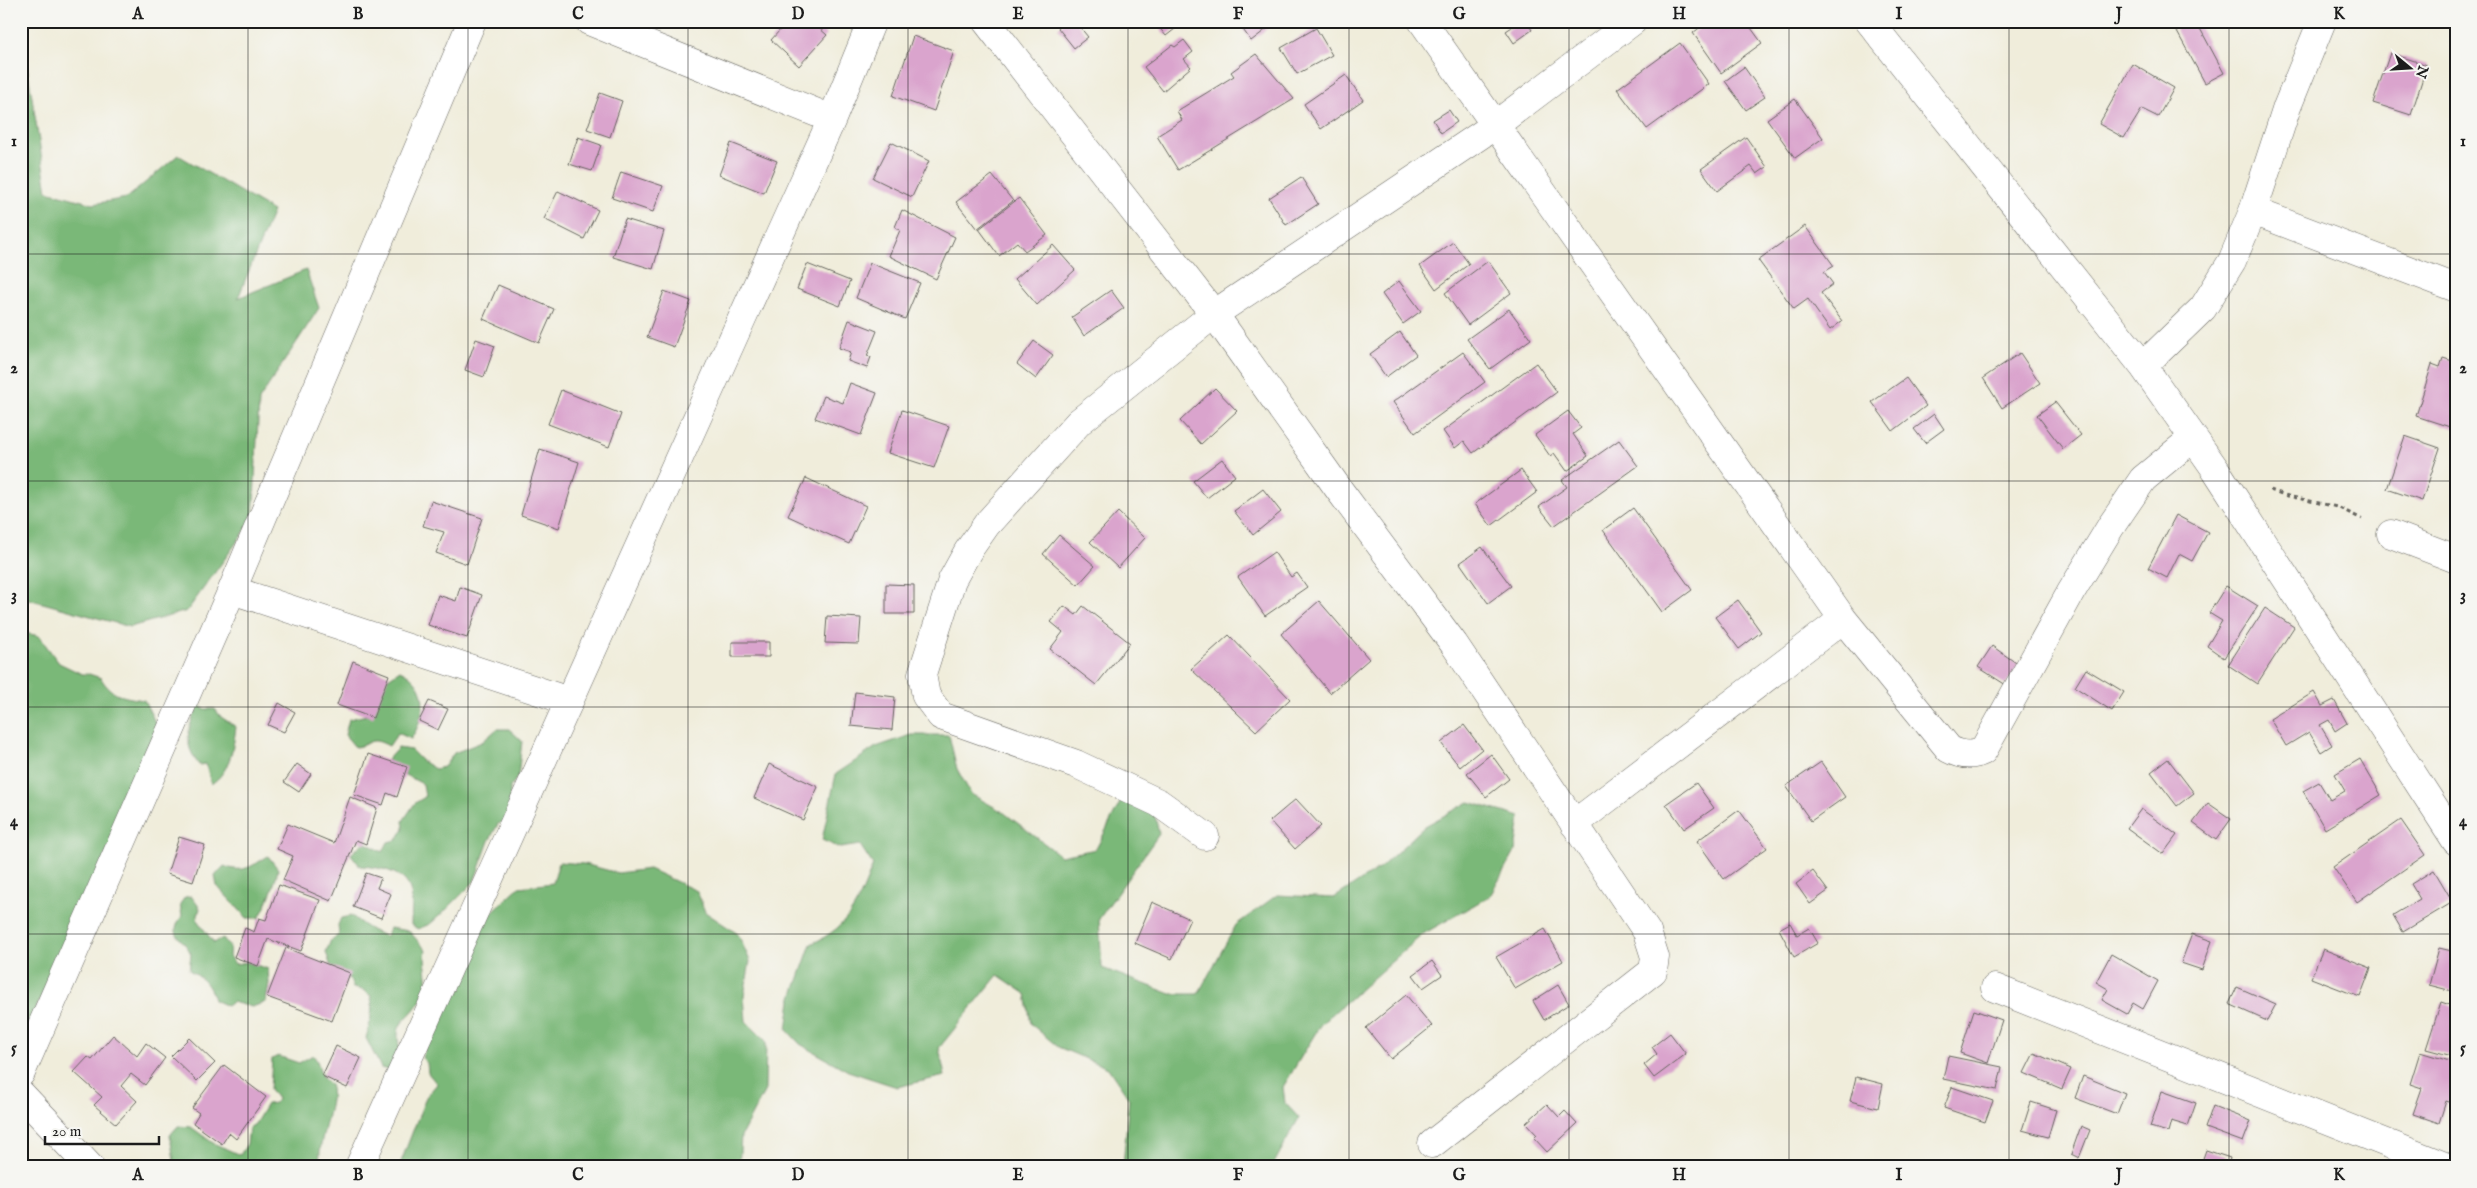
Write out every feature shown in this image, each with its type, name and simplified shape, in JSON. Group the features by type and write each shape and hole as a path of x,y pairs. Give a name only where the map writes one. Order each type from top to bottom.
{"street":[{"path":"21,1073 232,590 472,21"},
{"path":"589,21 832,119"},
{"path":"359,1167 832,119 872,21"},
{"path":"986,21 1214,314 1340,491 1454,644 1647,932 1655,956 1653,971 1432,1144"},
{"path":"1422,21 1494,126 1843,619 1948,748 1961,754 1975,755 1983,751 2066,600 2111,526 2143,479 2194,438"},
{"path":"1205,836 1159,803 1085,768 941,716 926,696 922,674 952,580 968,551 987,524 1080,422 1214,314 1494,126 1633,21"},
{"path":"1870,21 2142,366 2194,438 2456,840"},
{"path":"2142,366 2203,308 2232,261 2254,211 2287,107 2322,21"},
{"path":"2254,211 2456,288"},
{"path":"2391,534 2456,559"},
{"path":"232,590 569,701"},
{"path":"1574,824 1843,619"},
{"path":"1995,988 2447,1167"},
{"path":"21,1094 90,1167"}],"path":[{"path":"2216,470 2288,496 2337,507 2391,534"}],"green space":[{"path":"21,66 27,66 47,191 93,204 127,198 178,155 273,211 238,298 306,270 319,308 259,400 253,520 187,611 130,627 21,597"},
{"path":"21,632 39,636 59,663 82,674 101,678 109,689 119,695 144,700 161,734 21,1042"},
{"path":"400,670 417,683 423,700 420,720 411,739 398,733 389,746 373,741 355,747 345,735 349,719 367,715 381,683"},
{"path":"198,705 204,709 215,709 221,717 236,727 230,759 222,773 211,784 206,764 199,765 190,749 189,728"},
{"path":"497,729 509,729 522,741 518,777 510,787 510,819 498,824 489,841 474,882 430,924 418,929 411,925 412,897 404,880 398,875 383,869 360,866 351,854 364,842 383,852 388,842 397,840 404,828 403,821 415,803 425,797 423,784 405,775 387,760 398,748 411,750 422,761 435,769 444,767 454,753 482,742"},
{"path":"911,735 949,735 957,769 971,794 1003,812 1061,856 1096,849 1122,799 1154,811 1159,834 1099,919 1102,968 1171,994 1198,994 1236,925 1277,895 1334,898 1380,868 1425,826 1469,802 1520,817 1515,851 1490,896 1423,934 1321,1024 1283,1087 1285,1103 1299,1118 1272,1167 1123,1167 1129,1099 1108,1068 1058,1047 1031,1024 1026,994 998,975 939,1048 945,1076 897,1087 848,1071 800,1044 787,1030 791,1000 811,944 825,937 844,921 863,891 873,865 860,845 840,848 822,840 836,774 876,747"},
{"path":"268,856 278,869 273,888 259,918 247,918 217,886 215,876 224,866 237,869 247,868"},
{"path":"559,862 584,864 618,873 649,869 697,891 705,912 738,934 750,961 744,996 746,1021 766,1041 765,1090 741,1136 739,1167 399,1167 426,1097 437,1084 428,1073 427,1063 422,1058 436,1010 459,983 459,961 491,913 519,887 553,883"},
{"path":"191,896 200,908 197,920 214,943 223,938 230,947 229,956 235,964 247,962 268,969 269,983 266,1002 252,1007 232,1002 227,1006 214,1000 205,982 189,970 191,954 176,933 176,928 182,916 180,904 185,897"},
{"path":"352,916 368,928 386,936 390,928 409,931 426,950 426,991 399,1028 398,1042 401,1054 388,1070 381,1068 366,1038 371,1017 371,996 363,990 353,988 346,976 332,970 326,952 331,940 339,935 338,925 341,918"},
{"path":"313,1055 322,1076 330,1085 331,1092 329,1112 321,1146 320,1167 186,1167 174,1161 170,1135 178,1126 191,1127 213,1143 240,1155 247,1144 249,1128 255,1124 267,1104 275,1103 277,1099 270,1089 272,1059 278,1056 299,1063"}],"building":[{"path":"788,21 811,21 827,35 799,66 771,40"},
{"path":"1066,21 1075,21 1088,37 1074,48 1058,28"},
{"path":"1154,21 1185,21 1166,36"},
{"path":"1237,21 1277,21 1251,41"},
{"path":"1521,21 1526,21 1532,30 1514,43 1506,31"},
{"path":"1708,21 1746,21 1762,43 1721,73 1693,33"},
{"path":"2171,21 2196,21 2224,73 2205,83"},
{"path":"1316,28 1332,55 1297,74 1281,48"},
{"path":"913,36 954,51 934,111 893,96"},
{"path":"1184,40 1193,52 1184,59 1191,67 1163,91 1144,67 1172,45 1175,47"},
{"path":"1680,43 1709,84 1647,129 1617,89"},
{"path":"2390,53 2427,65 2411,115 2373,103"},
{"path":"1256,54 1294,99 1178,170 1157,136 1182,120 1177,111 1234,76 1231,72"},
{"path":"2133,64 2174,88 2158,117 2142,109 2124,138 2099,124"},
{"path":"1744,67 1765,97 1746,110 1725,81"},
{"path":"1346,75 1363,100 1321,129 1304,104"},
{"path":"600,93 622,101 610,137 587,129"},
{"path":"1795,99 1823,138 1795,158 1767,119"},
{"path":"1449,110 1457,122 1441,133 1433,120"},
{"path":"578,137 601,145 592,171 569,164"},
{"path":"1746,137 1767,167 1757,174 1751,166 1717,191 1701,169"},
{"path":"891,142 929,161 912,197 873,178"},
{"path":"731,143 777,161 764,193 719,175"},
{"path":"621,172 663,186 653,212 612,198"},
{"path":"992,175 1013,201 977,229 956,202"},
{"path":"1301,177 1318,204 1286,225 1269,198"},
{"path":"558,191 598,210 584,239 544,219"},
{"path":"1019,198 1047,235 1025,251 1017,242 999,256 979,229"},
{"path":"902,210 955,237 936,279 889,256 900,230 895,227"},
{"path":"625,219 664,231 653,269 613,257"},
{"path":"1805,226 1834,266 1824,272 1833,284 1821,293 1842,321 1830,330 1808,299 1794,309 1758,260"},
{"path":"1453,242 1469,264 1436,289 1420,266"},
{"path":"1053,245 1075,270 1037,305 1015,279"},
{"path":"1488,261 1511,293 1468,325 1445,293"},
{"path":"870,263 920,283 905,319 856,298"},
{"path":"807,264 850,281 840,306 797,289"},
{"path":"1399,281 1421,311 1403,324 1382,294"},
{"path":"498,285 554,309 539,343 483,319"},
{"path":"1111,290 1124,308 1084,336 1072,317"},
{"path":"664,291 691,301 674,347 647,337"},
{"path":"1509,309 1531,339 1490,369 1467,339"},
{"path":"849,320 877,331 867,356 871,357 867,368 848,361 851,352 839,348"},
{"path":"1400,332 1416,355 1386,377 1370,354"},
{"path":"476,339 495,346 484,377 465,370"},
{"path":"1034,341 1053,355 1036,379 1017,364"},
{"path":"1463,352 1485,382 1415,433 1393,402"},
{"path":"2020,353 2040,383 2002,408 1983,378"},
{"path":"2443,358 2456,362 2456,429 2416,416 2432,364 2440,367"},
{"path":"1536,363 1557,392 1473,453 1464,441 1455,448 1443,431"},
{"path":"1906,378 1926,406 1893,431 1872,402"},
{"path":"850,383 877,393 861,435 815,418 824,396 843,403"},
{"path":"1215,388 1237,411 1201,444 1180,421"},
{"path":"561,390 621,414 609,447 548,424"},
{"path":"2055,402 2081,435 2063,449 2037,415"},
{"path":"902,410 949,426 934,468 888,453"},
{"path":"1568,411 1581,428 1573,434 1588,456 1567,471 1554,453 1550,456 1535,435"},
{"path":"1934,414 1944,429 1925,443 1914,429"},
{"path":"2405,436 2440,448 2422,501 2387,489"},
{"path":"1619,440 1638,466 1554,526 1539,507 1567,487 1562,480"},
{"path":"540,449 579,462 559,528 521,515"},
{"path":"1222,459 1235,476 1207,498 1193,481"},
{"path":"1521,470 1537,492 1491,526 1475,504"},
{"path":"806,478 866,506 849,544 788,516"},
{"path":"1263,489 1281,512 1253,535 1234,511"},
{"path":"431,501 482,518 467,564 436,553 444,532 423,526"},
{"path":"1633,508 1692,590 1662,612 1603,530"},
{"path":"1118,512 1145,538 1118,568 1090,542"},
{"path":"2176,515 2208,532 2192,561 2179,554 2167,578 2148,568"},
{"path":"1059,535 1095,566 1078,585 1043,554"},
{"path":"1482,547 1511,586 1488,603 1460,563"},
{"path":"1274,552 1291,577 1297,573 1307,587 1265,616 1238,577"},
{"path":"886,584 914,585 914,614 886,614"},
{"path":"2226,586 2258,606 2224,658 2207,646 2222,621 2209,613"},
{"path":"460,587 482,595 467,638 428,625 438,595 456,601"},
{"path":"1738,600 1761,632 1739,649 1715,617"},
{"path":"1319,601 1369,659 1330,693 1281,634"},
{"path":"1064,606 1076,615 1083,606 1130,643 1096,685 1050,649 1063,632 1051,622"},
{"path":"2265,608 2294,627 2257,684 2228,665"},
{"path":"827,616 861,618 859,644 825,643"},
{"path":"1229,635 1290,699 1256,731 1191,669"},
{"path":"732,642 769,642 769,657 732,657"},
{"path":"1992,646 2019,665 2006,685 1978,667"},
{"path":"353,661 389,675 373,718 337,705"},
{"path":"2086,669 2124,692 2112,711 2075,687"},
{"path":"855,692 895,697 892,730 851,726"},
{"path":"2314,692 2322,706 2334,700 2347,723 2335,731 2329,720 2320,725 2332,745 2321,752 2309,732 2286,746 2270,719"},
{"path":"429,701 448,709 438,730 419,721"},
{"path":"279,703 295,712 284,732 268,725"},
{"path":"1464,725 1482,749 1460,767 1441,743"},
{"path":"368,754 407,767 397,797 387,793 383,805 354,795"},
{"path":"1491,754 1509,779 1486,797 1467,773"},
{"path":"2168,759 2194,793 2177,806 2151,772"},
{"path":"2360,759 2381,795 2325,829 2303,791 2319,782 2330,800 2345,791 2335,774"},
{"path":"1821,762 1845,797 1811,821 1786,786"},
{"path":"297,764 311,774 299,792 284,782"},
{"path":"769,764 818,787 803,820 754,798"},
{"path":"1696,783 1714,808 1684,829 1666,804"},
{"path":"350,797 377,808 366,844 356,840 331,901 283,880 293,856 277,849 288,824 334,843"},
{"path":"1296,799 1321,826 1295,849 1270,821"},
{"path":"2208,803 2231,819 2216,840 2193,823"},
{"path":"2141,809 2177,835 2163,854 2127,828"},
{"path":"1739,810 1767,848 1724,879 1697,841"},
{"path":"2401,820 2425,855 2357,902 2333,867"},
{"path":"179,837 205,845 193,882 167,874"},
{"path":"2434,870 2453,902 2403,932 2393,915 2420,899 2411,884"},
{"path":"1813,871 1828,891 1810,904 1796,884"},
{"path":"366,873 381,878 377,888 391,894 381,918 353,907"},
{"path":"279,885 320,900 301,951 268,939 258,966 234,957 245,928 254,932 259,918 266,920"},
{"path":"1152,902 1190,919 1172,959 1135,943"},
{"path":"1790,923 1797,935 1809,928 1818,943 1794,957 1779,929"},
{"path":"1545,929 1563,961 1515,989 1496,957"},
{"path":"2192,934 2212,941 2202,970 2181,963"},
{"path":"286,948 350,973 332,1021 267,997"},
{"path":"2439,948 2456,952 2456,992 2429,985"},
{"path":"2323,949 2371,968 2360,997 2311,978"},
{"path":"2111,954 2158,981 2143,1009 2133,1003 2127,1014 2102,1000 2108,989 2096,982"},
{"path":"1432,961 1442,975 1423,988 1413,975"},
{"path":"1558,985 1569,1004 1544,1020 1533,1001"},
{"path":"2237,987 2276,1004 2267,1021 2229,1004"},
{"path":"1406,995 1432,1026 1391,1059 1366,1028"},
{"path":"2441,1002 2456,1007 2456,1057 2426,1049"},
{"path":"1974,1010 2002,1020 1988,1063 1960,1053"},
{"path":"1670,1033 1686,1054 1654,1078 1644,1065 1657,1054 1652,1047"},
{"path":"113,1035 137,1056 146,1043 165,1058 145,1085 131,1074 121,1086 137,1101 116,1124 94,1105 102,1097 74,1072 88,1057 92,1060"},
{"path":"189,1038 215,1063 197,1081 171,1056"},
{"path":"336,1046 361,1058 347,1088 322,1076"},
{"path":"2420,1052 2456,1063 2456,1104 2446,1101 2439,1123 2413,1114 2422,1088 2410,1084"},
{"path":"2034,1053 2071,1069 2062,1089 2024,1073"},
{"path":"1948,1056 2002,1067 1997,1090 1943,1079"},
{"path":"224,1065 266,1097 236,1139 229,1133 222,1144 193,1123 199,1113 192,1108"},
{"path":"2083,1076 2125,1093 2117,1114 2075,1098"},
{"path":"1856,1077 1883,1084 1878,1108 1850,1101"},
{"path":"1952,1087 1993,1101 1985,1122 1944,1108"},
{"path":"2162,1091 2196,1103 2188,1126 2171,1121 2168,1132 2150,1127"},
{"path":"2031,1102 2056,1110 2048,1137 2022,1130"},
{"path":"1547,1104 1559,1117 1565,1111 1577,1124 1547,1152 1534,1138 1537,1135 1526,1123"},
{"path":"2213,1106 2251,1121 2243,1142 2205,1128"},
{"path":"2081,1126 2090,1130 2079,1158 2071,1154"},
{"path":"2206,1150 2230,1158 2228,1167 2200,1167"}]}
